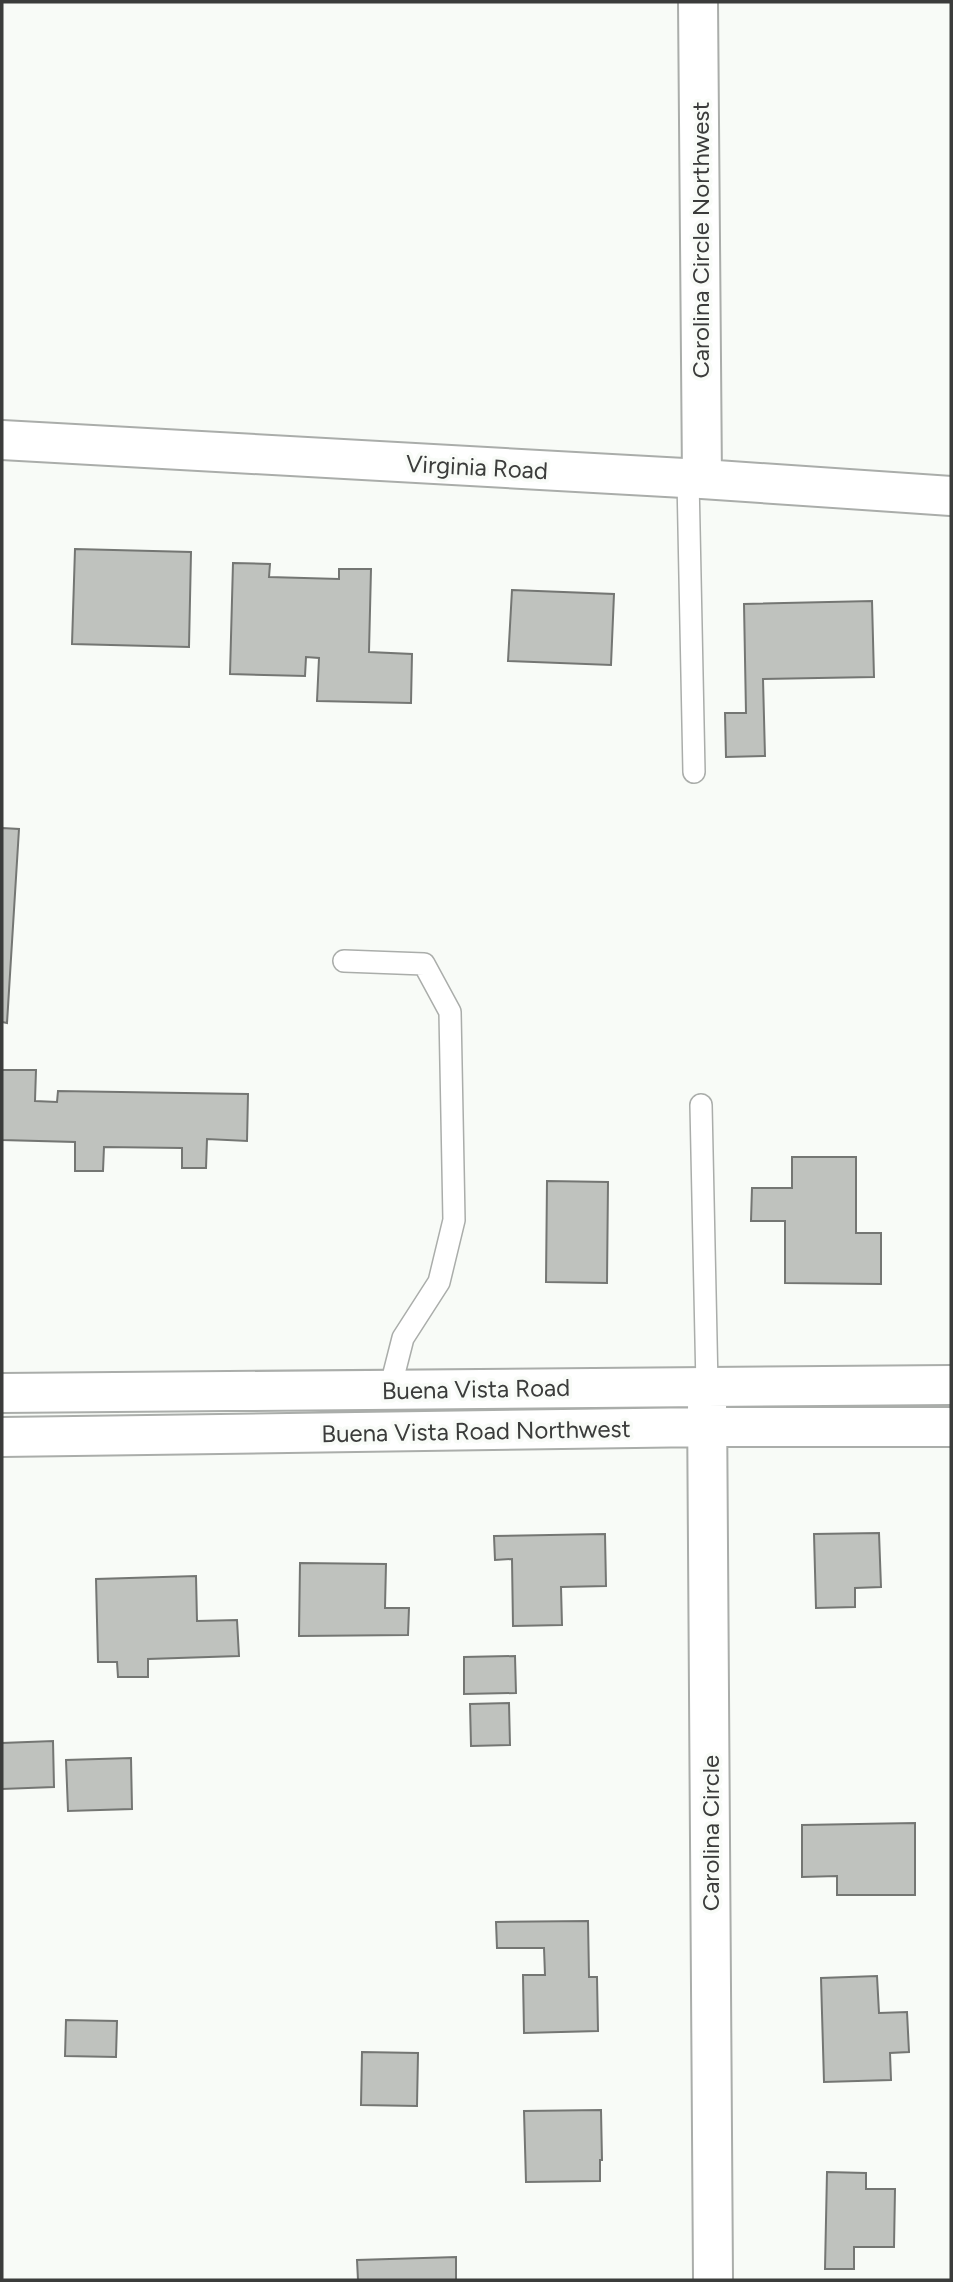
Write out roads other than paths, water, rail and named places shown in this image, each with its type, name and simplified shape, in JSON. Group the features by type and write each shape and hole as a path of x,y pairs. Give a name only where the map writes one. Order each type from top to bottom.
{"street":[{"name":"Carolina Circle Northwest","path":"695,479 704,2"},
{"name":"Virginia Road","path":"2,440 951,496"},
{"name":"Buena Vista Road","path":"2,1393 951,1385"},
{"name":"Carolina Circle","path":"707,1387 713,2280"},
{"name":"Buena Vista Road Northwest","path":"2,1437 708,1427 951,1427"}],"lane":[{"path":"694,772 695,479"},
{"path":"344,961 424,964 450,1012 454,1220 439,1282 403,1338 390,1390"},
{"path":"701,1105 707,1387"}]}
